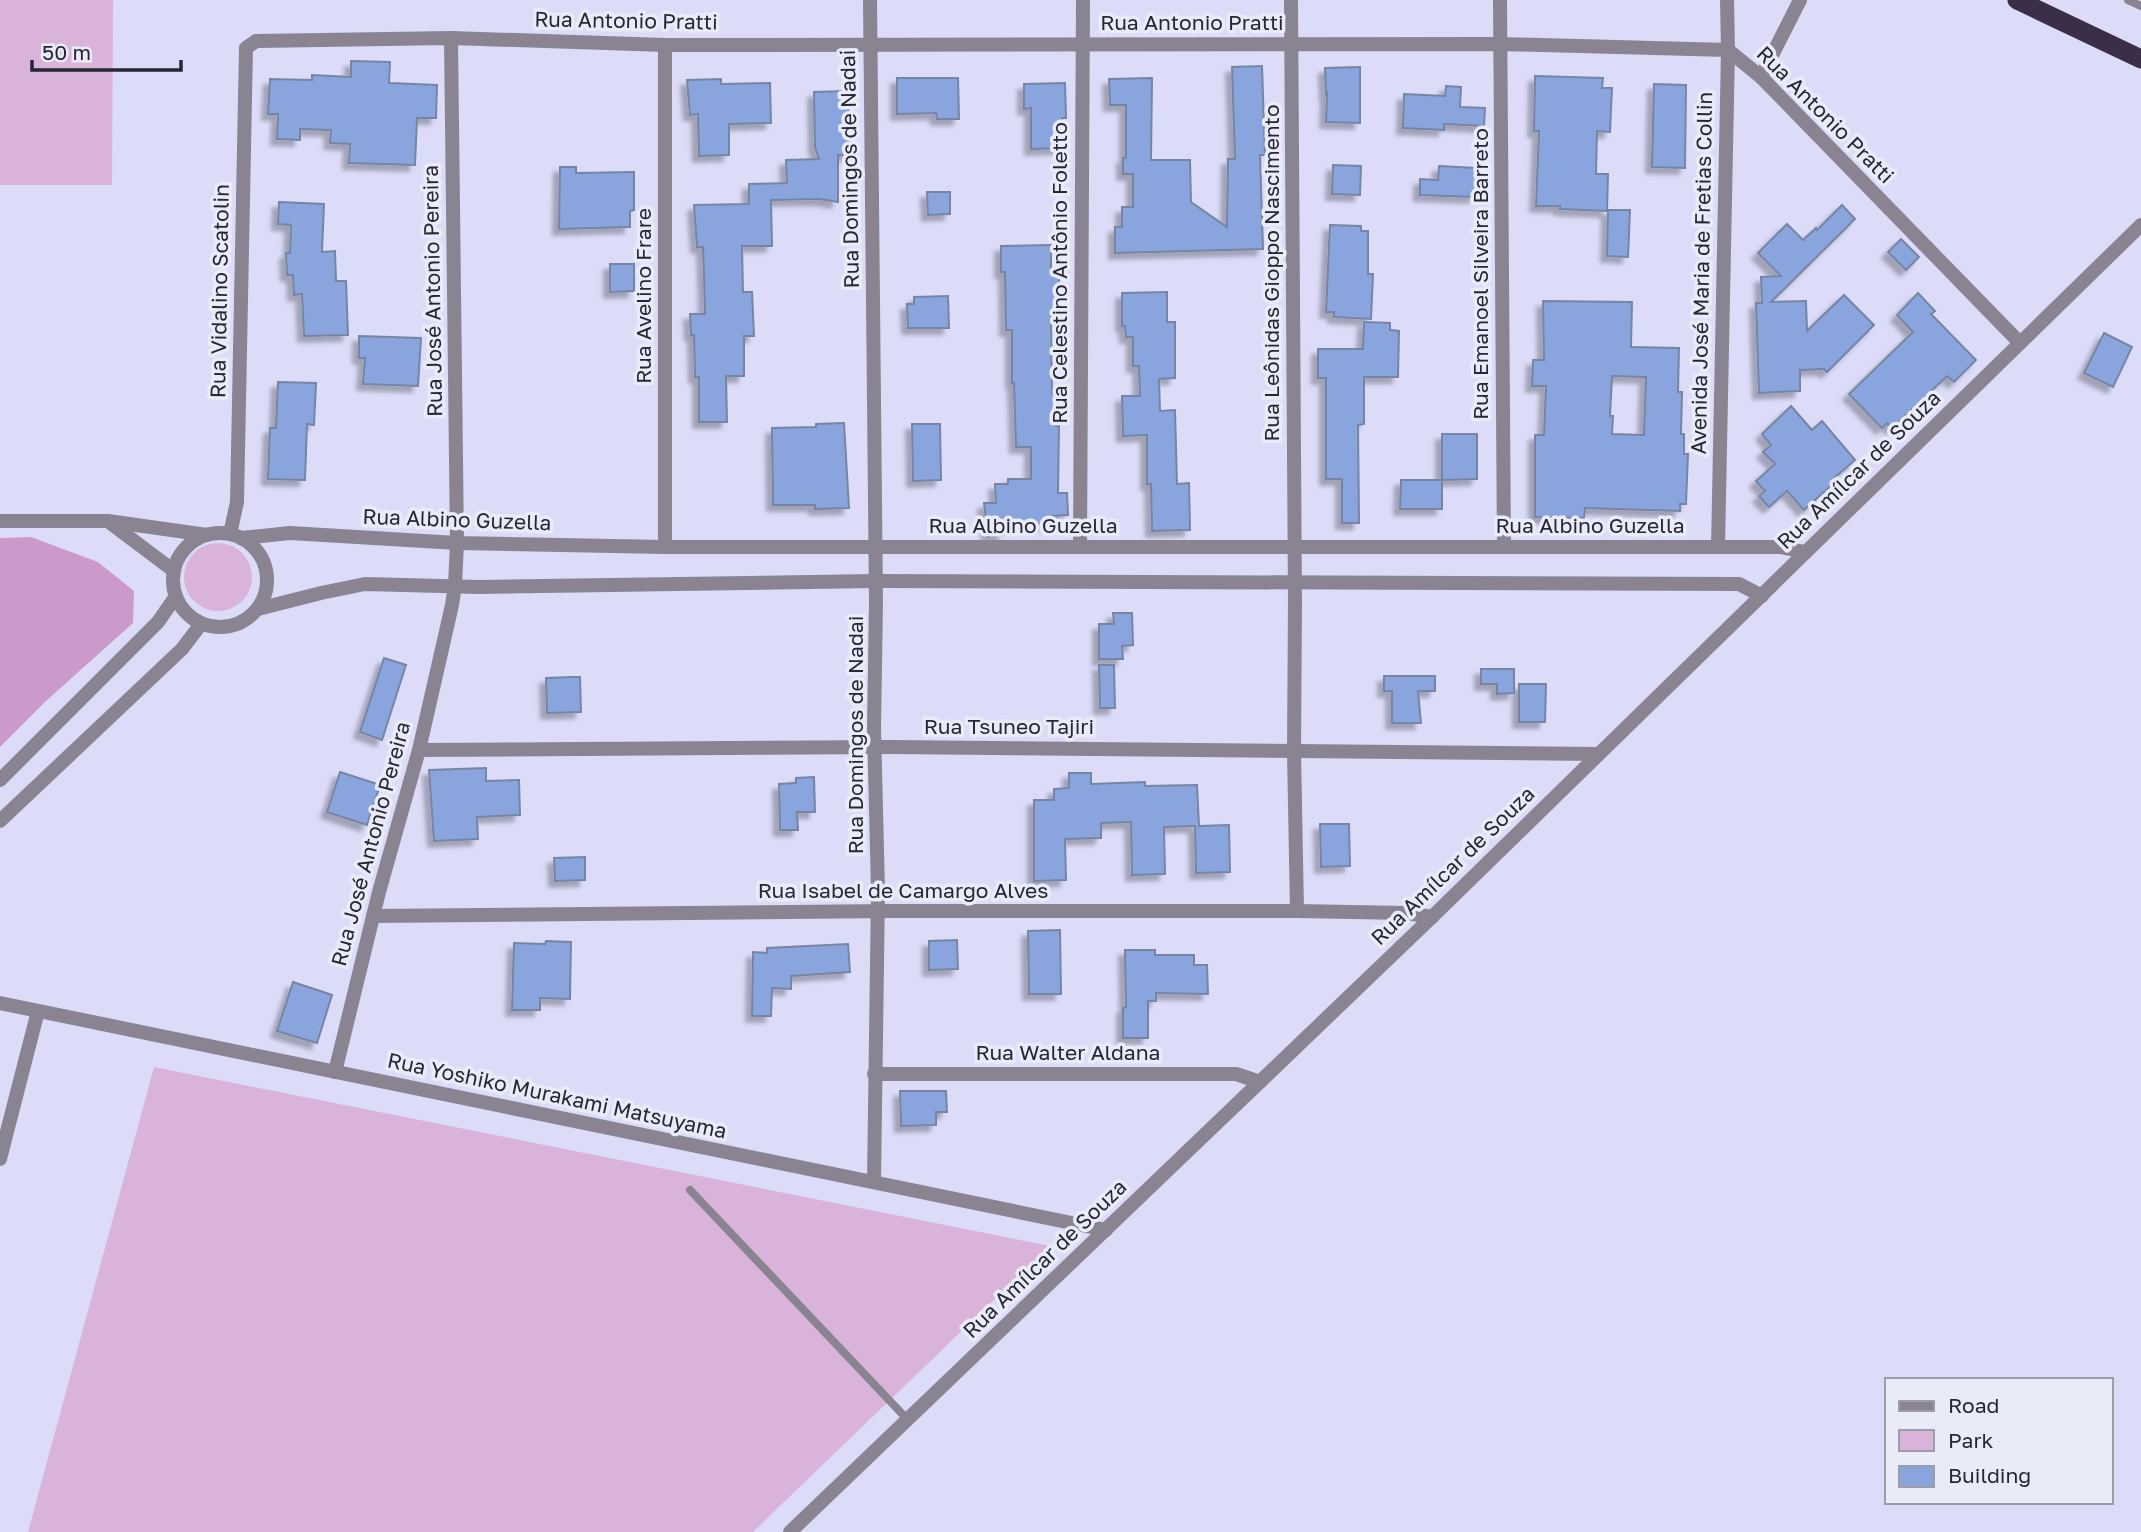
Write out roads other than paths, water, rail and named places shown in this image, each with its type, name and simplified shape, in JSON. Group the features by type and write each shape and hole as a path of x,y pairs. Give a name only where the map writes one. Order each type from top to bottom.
{"highway":[{"path":"2020,1 2141,59"}],"street":[{"name":"Rua Domingos de Nadai","path":"870,0 876,581 874,748 877,912 874,1182"},
{"name":"Rua Celestino Antônio Foletto","path":"1080,547 1083,0"},
{"name":"Rua Leônidas Gioppo Nascimento","path":"1291,0 1297,911"},
{"name":"Rua Emanoel Silveira Barreto","path":"1500,0 1504,547"},
{"name":"Avenida José Maria de Fretias Collin","path":"1718,547 1727,0"},
{"path":"1761,77 1800,0"},
{"name":"Rua Antonio Pratti","path":"246,48 256,41 451,38 665,44 1501,44 1728,50 1761,77 2020,343"},
{"name":"Rua José Antonio Pereira","path":"335,1072 373,916 419,750 456,585 451,38"},
{"name":"Rua Avelino Frare","path":"665,44 665,547"},
{"name":"Rua Vidalino Scatolin","path":"236,536 246,48"},
{"name":"Rua Amílcar de Souza","path":"790,1532 1432,917 2141,225"},
{"path":"0,521 108,521 207,535 236,536 258,552 267,573 268,586 258,609"},
{"path":"108,521 174,571"},
{"name":"Rua Albino Guzella","path":"236,536 290,533 457,543 665,547 1780,547 1805,552"},
{"path":"207,535 186,548 178,559 173,584 176,596 190,617 201,624 226,628 238,625 258,609 365,584 479,587 876,581 1739,584 1762,596"},
{"path":"0,779 158,622 176,596"},
{"path":"0,821 182,649 201,624"},
{"name":"Rua Tsuneo Tajiri","path":"419,750 874,748 1599,754"},
{"name":"Rua Isabel de Camargo Alves","path":"373,916 1297,911 1406,913 1432,917"},
{"name":"Rua Yoshiko Murakami Matsuyama","path":"0,1003 1106,1230"},
{"path":"0,1159 38,1011"},
{"name":"Rua Walter Aldana","path":"874,1074 1236,1074 1260,1083"}],"lane":[{"path":"2128,0 2141,6"},
{"path":"690,1190 908,1419"}]}
